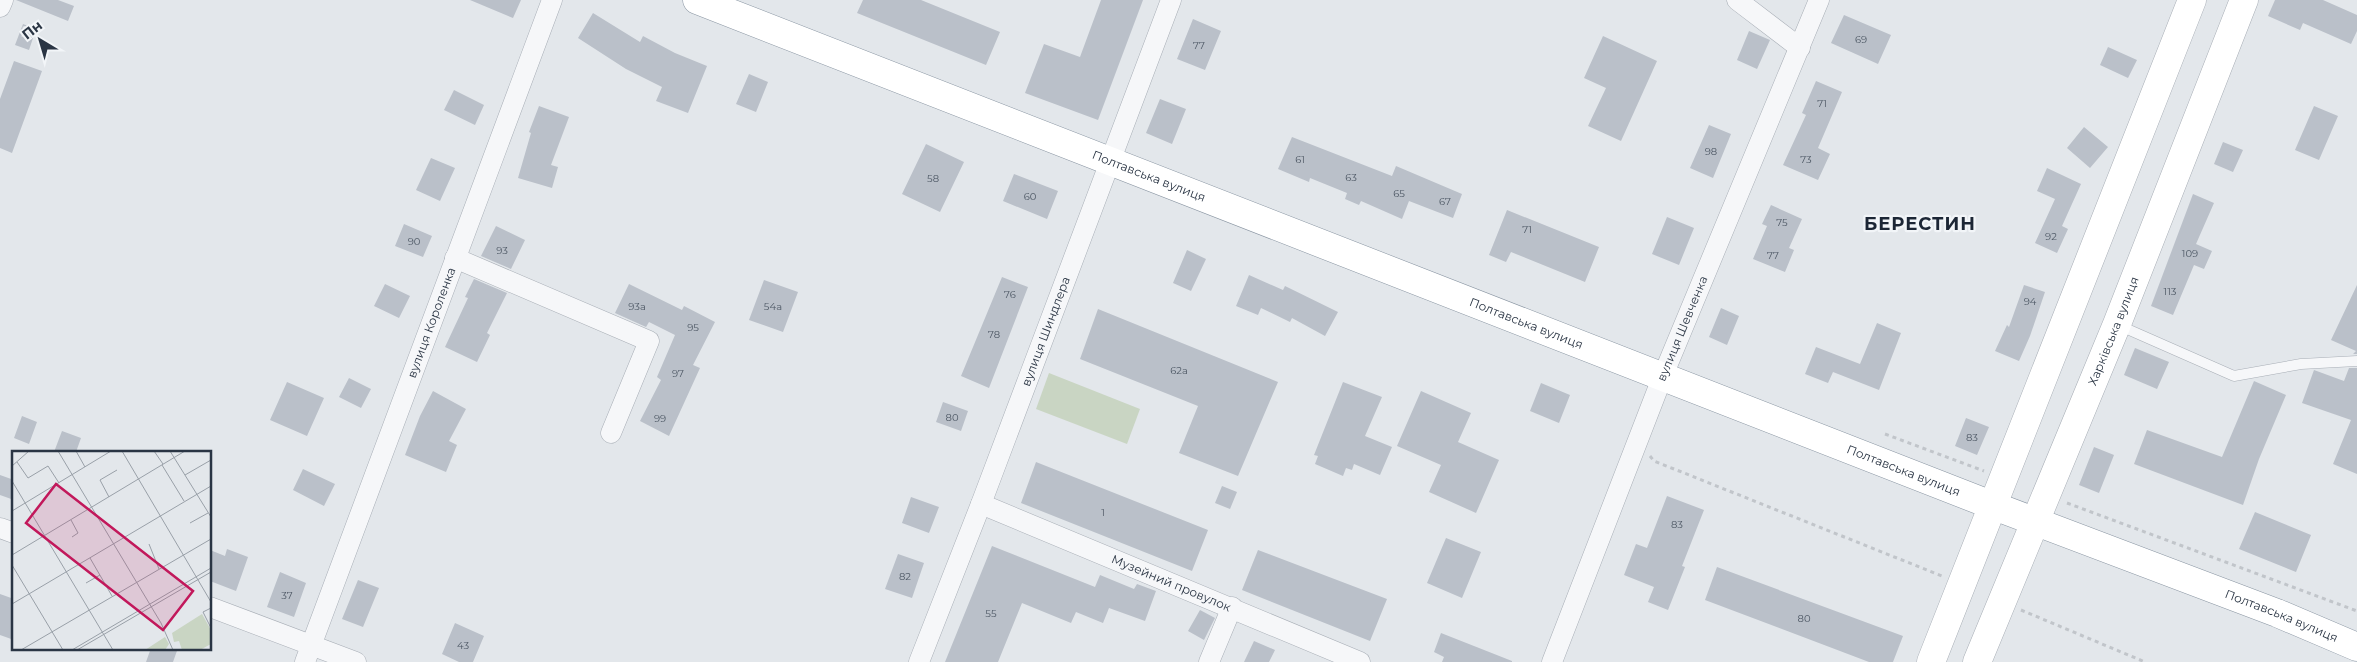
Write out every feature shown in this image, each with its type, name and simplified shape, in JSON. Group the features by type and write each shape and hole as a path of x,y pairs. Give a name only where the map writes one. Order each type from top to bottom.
{"main road":[{"name":"Полтавська вулиця","path":"697,0 1662,378 2277,613 2357,647"},
{"path":"1932,662 2192,0"},
{"name":"Харківська вулиця","path":"1977,662 2117,324 2244,0"}],"street":[{"path":"0,7 3,0"},
{"name":"вулиця Короленка","path":"308,654 552,0"},
{"name":"вулиця Шиндлера","path":"919,662 981,504 1171,0"},
{"path":"1737,0 1800,48"},
{"name":"вулиця Шевченка","path":"1552,662 1662,378 1819,0"},
{"path":"456,258 649,341 611,433"},
{"name":"Музейний провулок","path":"981,504 1232,607 1360,662"},
{"path":"0,528 12,532"},
{"path":"211,607 308,654 356,662"},
{"path":"1209,662 1232,607"}],"lane":[{"path":"2117,324 2234,376 2301,364 2357,361"}],"path":[{"path":"1885,434 2004,479"},
{"path":"1638,439 1654,461 1962,584"},
{"path":"2047,495 2357,611"},
{"path":"2002,602 2145,662"}],"green space":[{"path":"1049,373 1140,409 1127,444 1036,409"}],"building":[{"path":"16,0 58,0 74,6 68,21"},
{"path":"470,0 521,0 513,18"},
{"path":"863,0 921,0 1000,32 986,65 857,13"},
{"path":"1101,0 1143,0 1098,120 1025,93 1044,44 1080,57"},
{"path":"2275,0 2323,0 2357,15 2357,31 2351,44 2303,23 2300,30 2268,16"},
{"path":"593,13 640,42 643,36 675,53 707,66 688,113 656,101 662,87 626,69 578,38"},
{"path":"1844,15 1891,35 1878,64 1831,43"},
{"path":"1193,19 1221,31 1205,70 1177,59"},
{"path":"23,24 36,29 29,50 15,45"},
{"path":"1749,31 1770,40 1757,69 1737,60"},
{"path":"1603,36 1657,61 1621,141 1588,126 1606,88 1584,78"},
{"path":"2108,47 2137,60 2128,78 2100,65"},
{"path":"14,61 42,71 12,153 0,148 0,99"},
{"path":"749,74 768,82 756,112 736,104"},
{"path":"1816,81 1842,92 1818,148 1830,154 1818,180 1783,165 1806,115 1802,113"},
{"path":"454,90 484,105 475,125 444,110"},
{"path":"1160,99 1186,109 1172,144 1146,133"},
{"path":"539,106 569,117 551,165 558,167 552,188 518,178 531,133 529,132"},
{"path":"2314,106 2338,116 2319,160 2295,150"},
{"path":"1709,125 1731,134 1713,178 1690,168"},
{"path":"2084,127 2108,147 2090,168 2067,148"},
{"path":"1292,137 1392,176 1396,166 1462,194 1453,218 1409,201 1402,219 1361,201 1359,205 1345,199 1347,193 1310,178 1309,182 1278,169"},
{"path":"2223,142 2243,150 2233,172 2214,164"},
{"path":"926,144 964,162 940,212 902,194"},
{"path":"431,158 455,168 440,201 416,190"},
{"path":"2047,168 2081,184 2062,226 2068,229 2057,253 2035,243 2055,199 2037,191"},
{"path":"1014,174 1058,191 1047,219 1003,201"},
{"path":"2193,194 2214,203 2196,244 2212,251 2204,269 2194,265 2173,315 2151,306"},
{"path":"1771,205 1802,219 1789,248 1794,250 1785,272 1753,259 1767,226 1762,224"},
{"path":"1507,210 1599,247 1585,282 1511,252 1506,262 1489,255"},
{"path":"1667,217 1694,228 1679,265 1652,254"},
{"path":"404,224 432,236 423,257 395,246"},
{"path":"496,226 525,240 511,269 481,256"},
{"path":"1187,250 1206,259 1191,291 1173,283"},
{"path":"1249,275 1283,290 1285,286 1338,312 1325,336 1292,318 1290,322 1261,308 1258,315 1236,306"},
{"path":"1002,277 1028,287 989,388 961,376"},
{"path":"474,279 507,293 487,333 490,335 477,362 445,347 468,298 465,297"},
{"path":"764,280 798,292 783,332 749,320"},
{"path":"385,284 410,296 399,318 374,306"},
{"path":"629,284 682,310 684,306 715,322 693,365 700,368 669,436 640,421 661,380 657,377 675,335 649,322 646,327 615,313"},
{"path":"2024,285 2045,292 2019,361 1995,351 2007,325 2009,327"},
{"path":"2357,285 2357,354 2353,354 2356,351 2331,340"},
{"path":"1721,308 1739,316 1727,345 1709,337"},
{"path":"1098,309 1278,382 1238,476 1179,453 1198,406 1080,359"},
{"path":"1877,323 1901,333 1879,390 1833,372 1828,383 1805,374 1816,347 1860,364"},
{"path":"2135,348 2169,362 2157,389 2124,375"},
{"path":"2349,368 2357,368 2357,474 2333,464 2351,420 2302,403 2314,370 2344,381"},
{"path":"349,378 371,389 361,408 339,397"},
{"path":"2254,381 2286,395 2259,459 2243,505 2134,464 2147,430 2222,457"},
{"path":"287,382 324,398 307,436 270,420"},
{"path":"1343,382 1382,397 1365,436 1392,447 1380,475 1354,464 1352,470 1346,468 1343,476 1315,464 1318,456 1314,455"},
{"path":"1541,383 1570,395 1559,423 1530,411"},
{"path":"433,391 466,409 449,441 457,445 446,472 405,455 420,416"},
{"path":"1421,391 1471,413 1458,442 1499,460 1476,513 1429,492 1441,465 1397,446"},
{"path":"943,402 968,411 961,431 936,422"},
{"path":"22,416 37,422 29,444 14,438"},
{"path":"1966,418 1989,427 1977,455 1955,446"},
{"path":"62,431 81,438 76,451 54,451"},
{"path":"2094,447 2114,455 2099,493 2079,485"},
{"path":"1036,462 1208,530 1192,571 1021,503"},
{"path":"303,469 335,484 324,506 293,490"},
{"path":"0,475 12,479 12,499 0,495"},
{"path":"1222,486 1237,492 1230,509 1215,503"},
{"path":"1667,496 1704,510 1682,566 1685,567 1668,610 1648,602 1654,587 1624,575 1636,544 1647,548"},
{"path":"911,497 939,507 929,533 902,523"},
{"path":"2255,512 2311,535 2296,572 2239,549"},
{"path":"1446,538 1481,552 1462,598 1427,583"},
{"path":"992,546 1095,587 1100,575 1134,589 1137,584 1156,591 1145,621 1109,608 1103,623 1076,612 1071,623 1022,603 998,662 945,662"},
{"path":"227,549 248,557 236,591 211,581 211,550 225,556"},
{"path":"1258,550 1387,599 1370,641 1242,590"},
{"path":"898,554 924,563 912,598 885,589"},
{"path":"1717,567 1903,636 1893,662 1869,662 1705,600"},
{"path":"280,572 306,583 294,617 267,607"},
{"path":"358,580 379,588 363,627 342,619"},
{"path":"0,594 12,598 12,639 0,635"},
{"path":"1200,610 1215,618 1204,640 1188,631"},
{"path":"455,623 484,636 473,662 459,662 442,654"},
{"path":"1441,633 1512,662 1442,662 1444,657 1434,652"},
{"path":"1254,641 1275,650 1269,662 1244,662"},
{"path":"150,650 177,650 173,662 146,662"}],"district":[{"name":"БЕРЕСТИН","path":"1920,224"}]}
